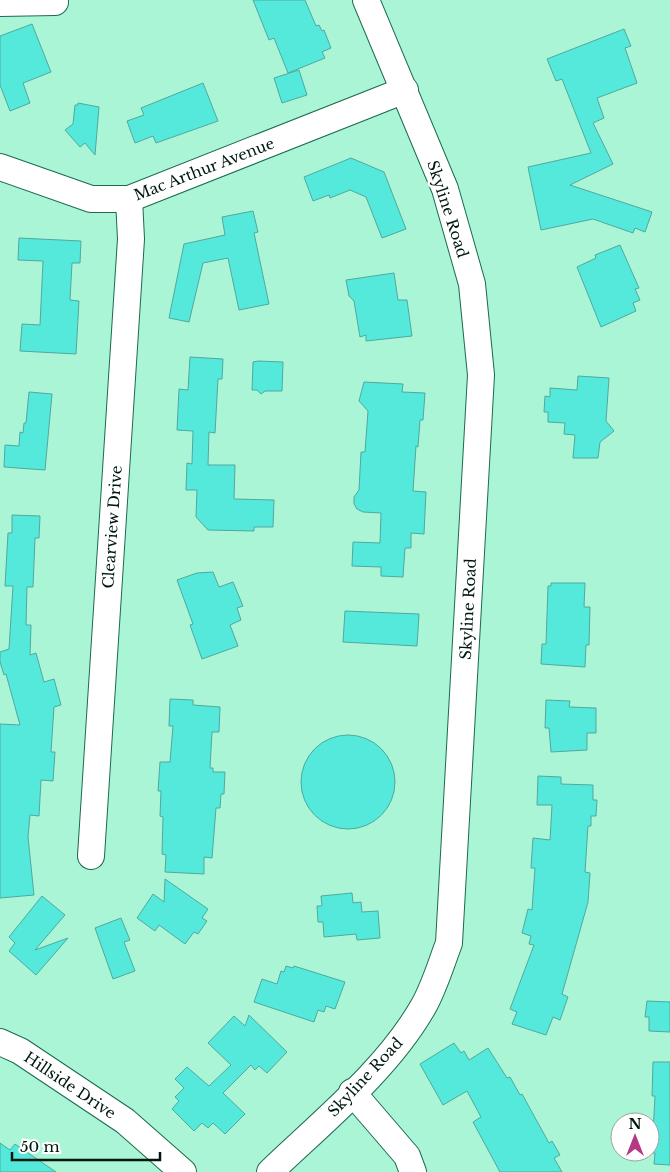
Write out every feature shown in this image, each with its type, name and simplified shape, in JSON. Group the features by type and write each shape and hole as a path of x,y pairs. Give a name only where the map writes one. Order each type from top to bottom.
{"street":[{"name":"Skyline Road","path":"270,1172 398,1044 424,1006 449,943 481,375 472,284 445,189 366,0"},
{"path":"0,3 55,2"},
{"name":"Mac Arthur Avenue","path":"0,167 91,199 129,199 405,90"},
{"name":"Clearview Drive","path":"91,856 131,239 129,199"},
{"name":"Hillside Drive","path":"0,1042 20,1051 125,1121 183,1172"},
{"path":"352,1092 407,1156 413,1172"}],"building":[{"path":"253,0 305,0 316,26 319,25 322,31 324,30 331,48 322,52 325,58 288,73 274,38 269,40"},
{"path":"32,24 51,72 23,83 30,103 10,111 0,85 0,36"},
{"path":"624,29 631,46 625,48 637,83 597,98 604,118 593,123 613,164 570,185 652,212 645,232 635,228 633,233 593,219 541,230 528,167 591,153 562,79 556,81 547,59"},
{"path":"299,70 307,95 282,103 274,78"},
{"path":"203,83 218,121 156,143 153,136 135,143 127,121 144,115 141,108"},
{"path":"78,103 99,107 95,155 85,143 80,147 65,130 73,124 75,105 78,105"},
{"path":"351,158 384,172 406,229 382,238 366,197 350,190 330,198 329,195 313,201 304,177"},
{"path":"253,211 258,232 254,233 269,304 239,310 228,258 203,263 189,322 169,318 184,244 225,235 222,217"},
{"path":"19,238 81,241 80,263 72,263 70,300 79,301 76,354 20,351 22,324 40,325 43,261 18,260"},
{"path":"620,245 639,288 635,289 640,300 633,303 636,311 601,327 577,267 596,258 595,255"},
{"path":"394,273 398,300 407,300 412,336 366,341 366,335 360,337 354,301 349,296 346,280"},
{"path":"190,357 223,359 222,379 218,379 215,433 209,432 208,465 235,465 234,499 274,500 273,527 254,527 254,531 208,530 196,517 197,490 186,490 187,463 192,464 193,431 177,430 179,389 188,390"},
{"path":"253,362 283,362 282,391 265,391 261,394 257,390 252,390"},
{"path":"578,376 609,378 606,421 614,431 600,442 598,458 573,458 575,435 564,434 565,423 548,422 548,412 544,412 545,396 550,397 550,388 577,390"},
{"path":"364,382 403,384 402,392 425,393 423,420 420,420 418,447 416,446 413,491 426,492 424,534 411,533 411,548 405,548 403,577 381,576 381,567 352,566 353,542 380,543 381,513 363,512 357,509 354,504 354,497 359,490 361,452 365,452 368,411 359,401"},
{"path":"29,392 52,394 45,470 4,467 5,445 19,446 20,432 23,433 24,423 26,423"},
{"path":"12,515 40,516 39,538 35,538 33,587 27,587 26,625 31,625 30,655 36,653 44,682 54,679 61,705 54,707 51,752 55,752 53,781 41,780 39,816 30,815 28,837 34,895 0,898 0,724 20,725 6,674 4,675 0,662 0,652 9,649 13,586 5,586 8,533 12,533"},
{"path":"213,572 219,587 233,582 243,606 237,608 241,620 230,625 238,646 202,659 190,625 193,624 177,580 197,573"},
{"path":"551,583 585,583 584,607 590,607 589,645 586,645 585,667 541,664 542,644 546,644 548,586 551,586"},
{"path":"345,611 419,614 417,646 343,642"},
{"path":"170,699 193,700 193,705 220,707 219,732 212,732 210,768 213,768 213,772 225,772 224,794 221,794 220,808 216,808 212,858 204,857 204,874 165,872 166,855 162,854 163,817 160,816 161,791 158,791 160,762 170,762 173,726 169,726"},
{"path":"546,700 570,701 569,707 596,708 596,733 587,733 587,750 551,752 549,728 545,728"},
{"path":"348,735 366,738 381,749 392,764 395,782 392,800 381,815 366,826 348,829 330,826 315,815 304,800 301,782 304,764 315,749 330,738"},
{"path":"538,776 561,777 561,784 593,785 593,800 597,800 596,816 591,816 591,826 588,826 585,872 590,873 588,902 562,994 568,997 560,1020 553,1017 546,1035 512,1024 517,1012 510,1009 534,945 529,944 531,936 522,933 528,909 532,910 535,868 531,868 533,838 550,840 552,805 537,805"},
{"path":"165,879 208,909 202,918 207,921 198,934 194,932 185,944 159,925 155,931 137,918 153,894 164,902"},
{"path":"352,893 353,903 361,902 362,912 378,911 380,938 357,940 356,934 324,937 323,922 318,922 317,906 322,906 321,896"},
{"path":"42,896 65,915 35,950 68,938 36,975 9,951 15,943 9,937"},
{"path":"121,918 130,940 124,942 135,971 113,979 95,928"},
{"path":"286,966 293,968 294,966 345,982 335,1009 326,1006 324,1012 318,1010 314,1022 254,1002 262,979 277,984 281,971 284,972"},
{"path":"647,1001 670,1002 670,1032 649,1031 649,1017 645,1017"},
{"path":"249,1015 287,1052 267,1073 259,1066 255,1070 251,1065 223,1093 245,1114 225,1134 213,1123 208,1128 202,1123 194,1131 172,1109 179,1101 175,1097 184,1088 175,1079 187,1067 209,1086 231,1065 208,1043 234,1016 245,1026"},
{"path":"454,1043 461,1053 464,1051 469,1060 488,1048 507,1078 510,1077 520,1095 522,1094 549,1143 552,1141 560,1155 554,1158 562,1172 500,1172 473,1122 481,1117 467,1091 443,1105 420,1064"},
{"path":"653,1062 670,1062 670,1165 654,1164 654,1162 660,1162 660,1112 654,1112 655,1096 652,1096"},
{"path":"0,1143 10,1150 15,1144 56,1172 0,1172"}]}
